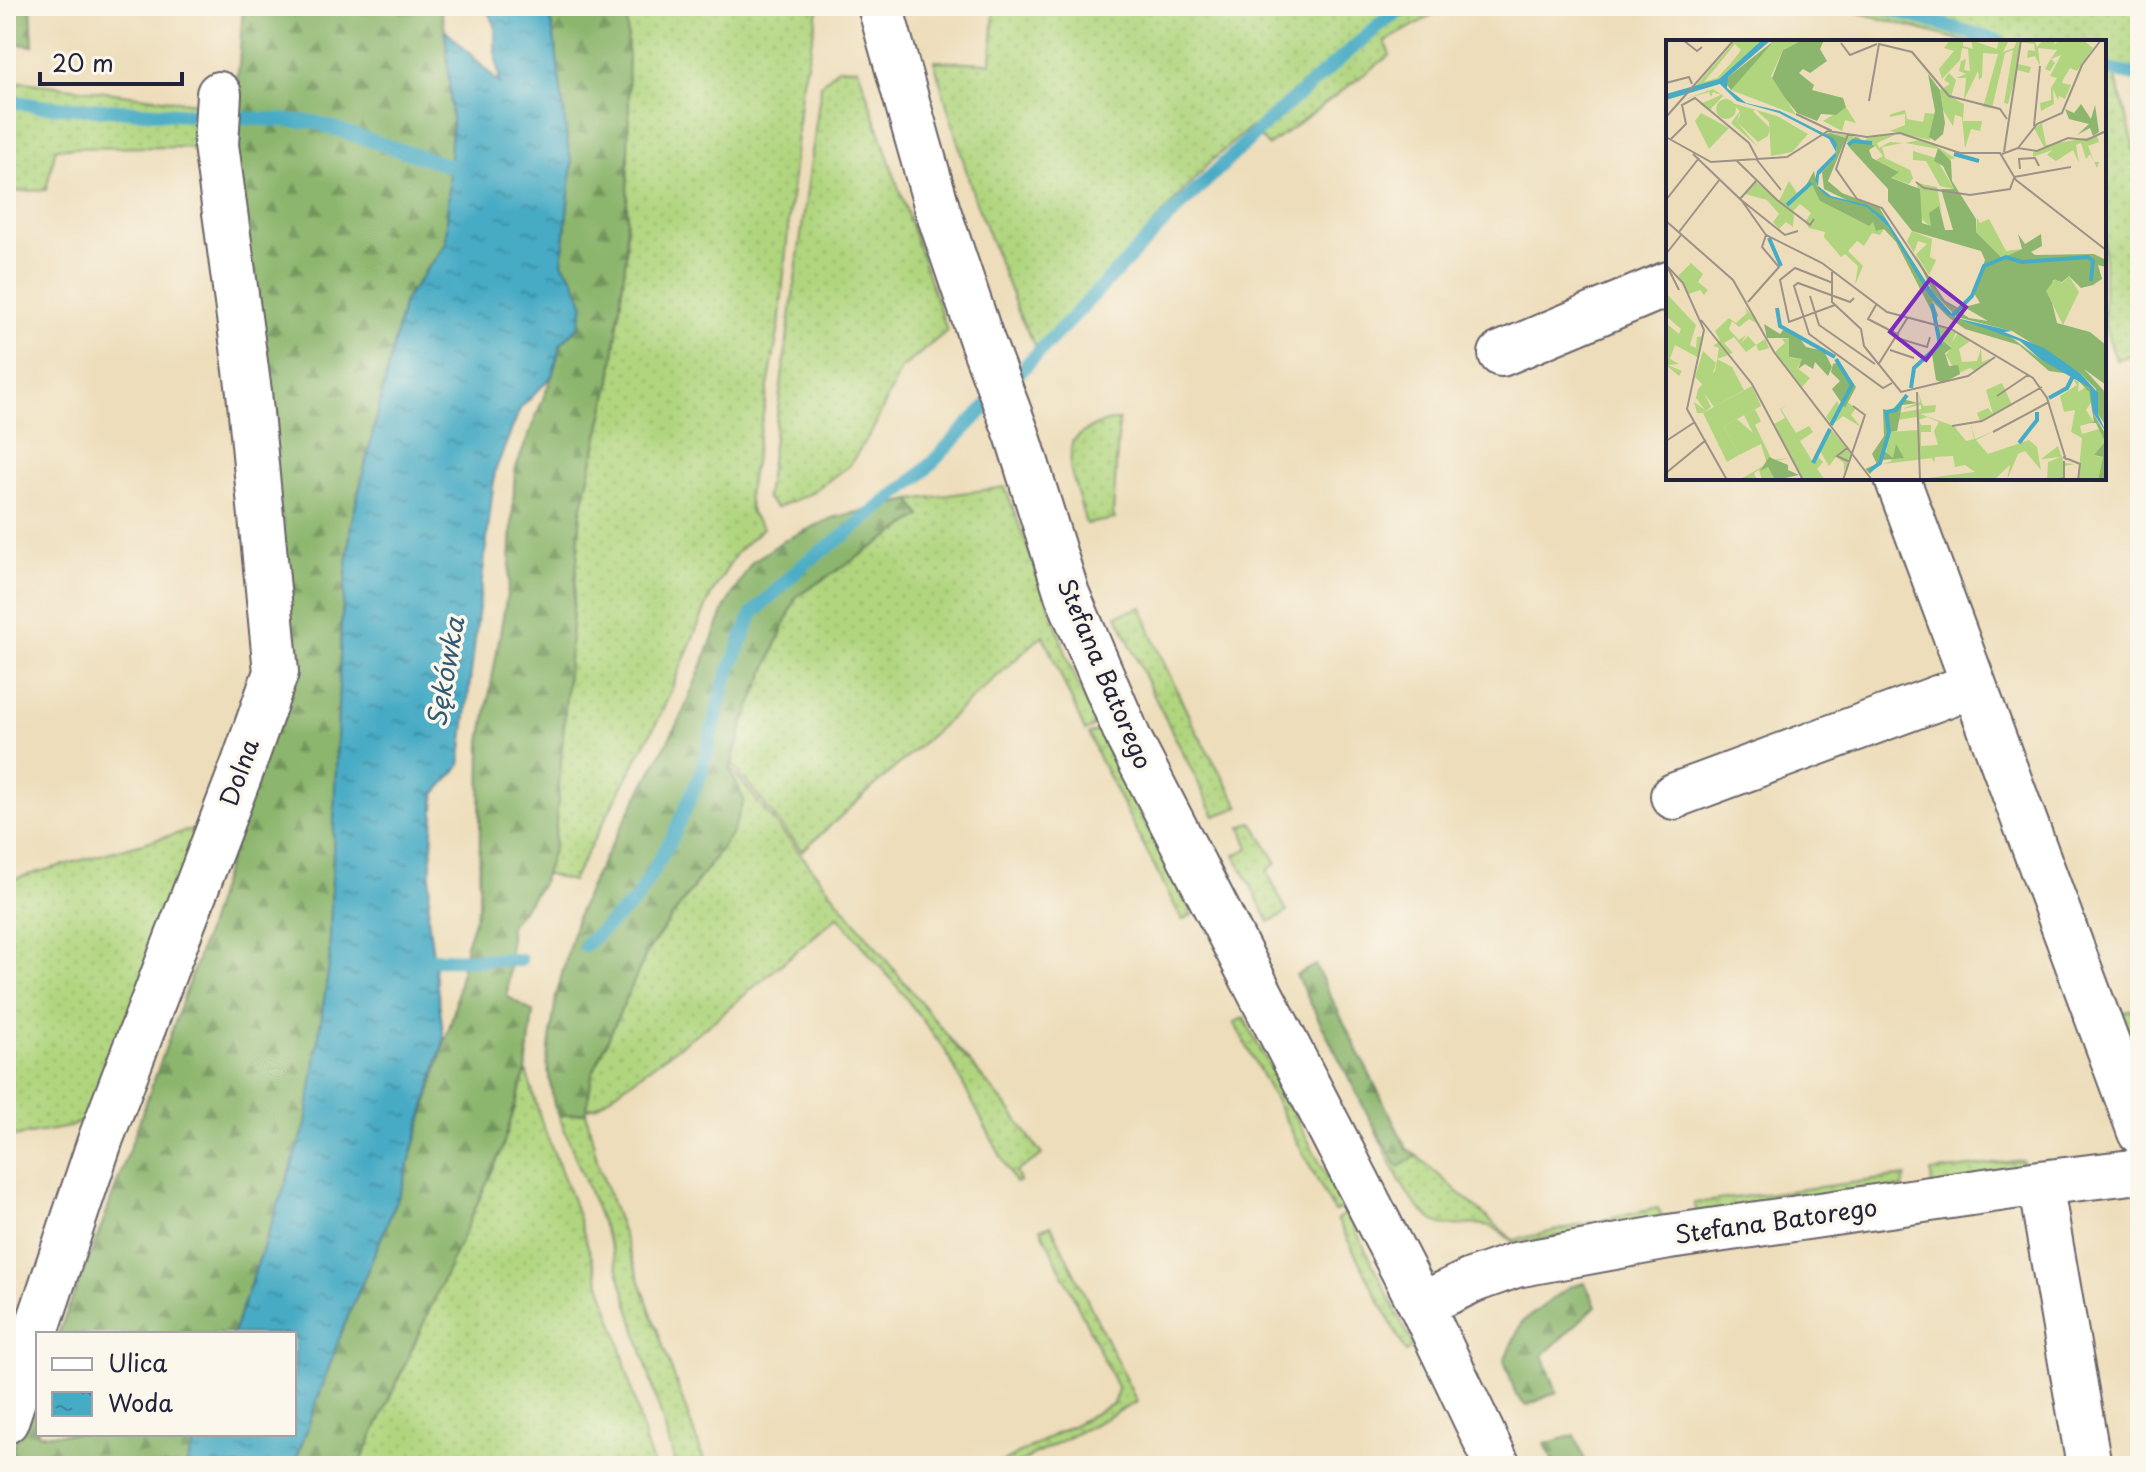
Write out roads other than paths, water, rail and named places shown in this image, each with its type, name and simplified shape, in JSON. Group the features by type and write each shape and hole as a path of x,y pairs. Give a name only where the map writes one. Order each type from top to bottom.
{"street":[{"name":"Stefana Batorego","path":"880,6 938,211 1017,434 1067,594 1129,739 1421,1305 1498,1466"},
{"name":"Dolna","path":"6,1421 101,1138 238,781 276,672 249,392 216,145 219,94"},
{"path":"1501,354 1666,285"},
{"path":"1898,480 2140,1132"},
{"path":"1674,797 1973,685"},
{"name":"Stefana Batorego","path":"1421,1305 1471,1281 1516,1265 1669,1237 2140,1171"},
{"path":"2040,1183 2089,1466"}],"water":[{"name":"Sękówka","path":"484,6 548,6 572,164 562,263 574,279 584,305 579,326 561,344 552,376 520,409 495,471 460,766 435,794 428,917 444,1039 402,1188 341,1333 294,1466 186,1466 196,1436 296,1436 296,1332 234,1332 306,1125 329,965 341,625 351,525 404,301 446,244 452,121 445,29 500,84 495,24"}],"waterway":[{"path":"585,945 636,900 672,838 701,774 725,682 752,614 805,563 920,475 1168,218 1266,123 1385,20 1409,6"},
{"path":"1880,6 1994,40"},
{"path":"2106,69 2140,76"},
{"path":"6,100 39,106 314,122 465,171"},
{"path":"416,959 520,960"}]}
